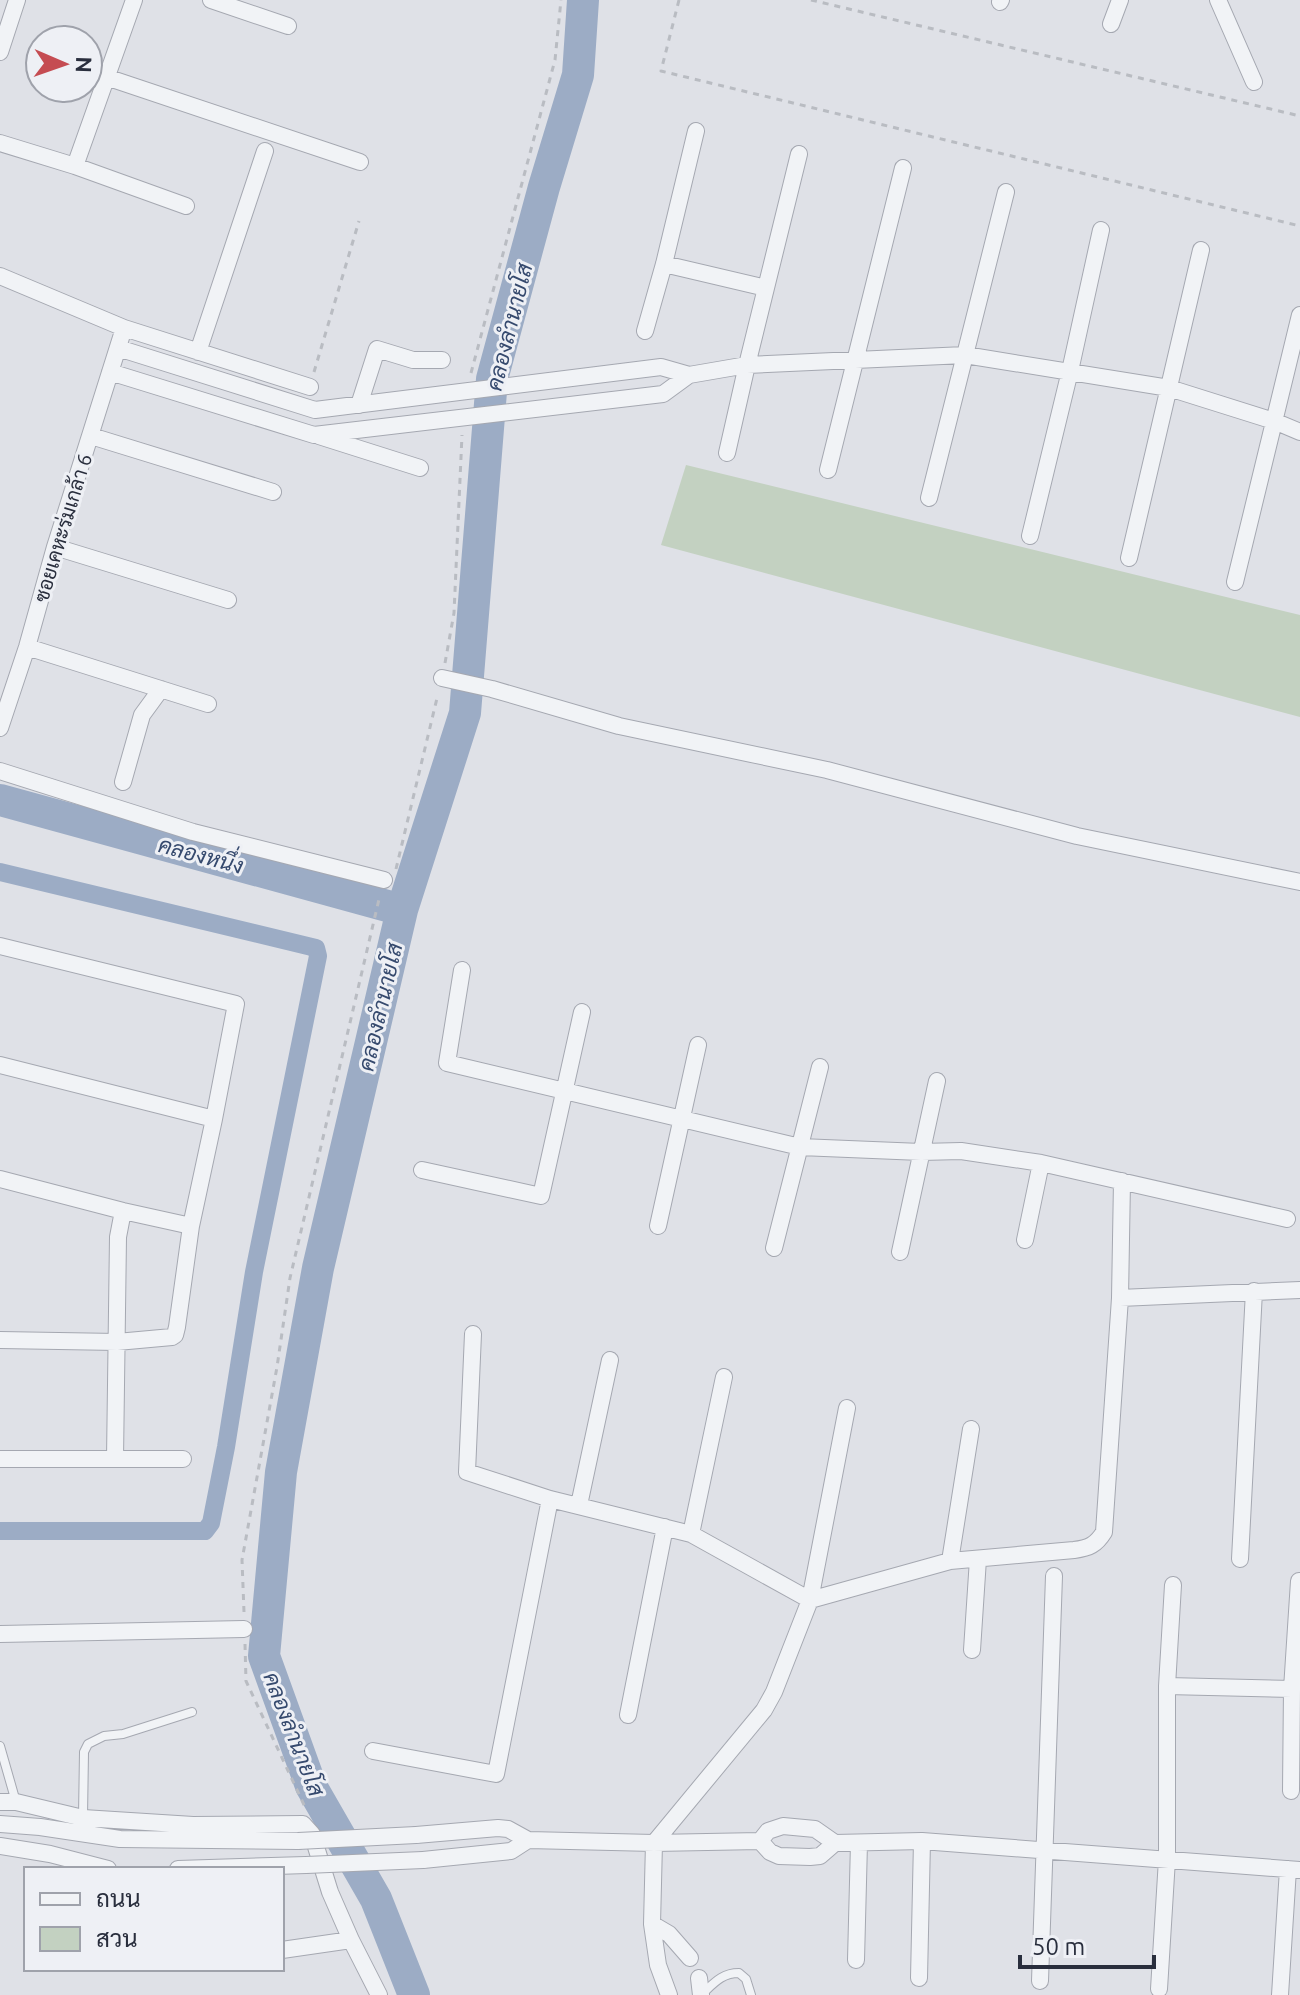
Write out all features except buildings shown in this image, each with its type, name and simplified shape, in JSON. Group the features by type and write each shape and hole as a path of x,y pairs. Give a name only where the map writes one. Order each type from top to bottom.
{"street":[{"path":"0,52 17,0"},
{"path":"75,166 134,0"},
{"path":"211,0 288,26"},
{"path":"1111,24 1120,0"},
{"path":"1218,0 1254,82"},
{"path":"106,77 360,162"},
{"path":"645,331 696,131"},
{"path":"0,143 186,206"},
{"path":"198,352 265,151"},
{"path":"727,453 799,154"},
{"path":"828,470 903,168"},
{"path":"929,498 1006,192"},
{"path":"1030,536 1101,230"},
{"path":"1129,558 1201,250"},
{"path":"664,264 766,288"},
{"path":"0,276 124,328 310,387"},
{"path":"1235,582 1300,315"},
{"name":"ซอยเคหะร่มเกล้า 6","path":"0,728 7,683 27,647 124,328"},
{"path":"118,348 315,410 661,367 689,375 747,365 965,355 1169,388 1300,432"},
{"path":"359,405 377,349 413,360 442,360"},
{"path":"110,372 420,468"},
{"path":"314,435 663,394 689,375"},
{"path":"337,408 341,431"},
{"path":"91,436 273,492"},
{"path":"55,547 228,600"},
{"path":"27,647 208,704"},
{"path":"442,678 492,689 619,726 827,770 1077,836 1300,882"},
{"path":"123,782 142,715 161,689"},
{"path":"0,771 193,832 384,880"},
{"path":"0,946 236,1004 191,1226 175,1335 117,1342 0,1340"},
{"path":"462,970 447,1063 800,1147 961,1151 1041,1163 1287,1219"},
{"path":"422,1170 541,1196 582,1012"},
{"path":"658,1226 698,1045"},
{"path":"0,1065 214,1119"},
{"path":"774,1248 820,1067"},
{"path":"900,1252 937,1081"},
{"path":"1025,1240 1041,1163"},
{"path":"0,1179 191,1226"},
{"path":"473,1334 467,1472 550,1499 691,1534 810,1600 950,1561 1088,1548 1098,1542 1104,1532 1120,1298 1122,1181"},
{"path":"115,1459 118,1237 123,1211"},
{"path":"1120,1298 1300,1290"},
{"path":"1240,1559 1254,1291"},
{"path":"579,1505 610,1360"},
{"path":"691,1534 724,1377"},
{"path":"669,1995 658,1965 652,1924 654,1843 764,1710 774,1692 810,1600 847,1408"},
{"path":"950,1561 971,1429"},
{"path":"0,1459 183,1459"},
{"path":"373,1751 496,1774 550,1499"},
{"path":"628,1715 665,1527"},
{"path":"972,1650 978,1559"},
{"path":"1040,1981 1054,1576"},
{"path":"1291,1791 1292,1689 1299,1581"},
{"path":"1159,1989 1167,1859 1167,1686 1173,1585"},
{"path":"0,1634 244,1629"},
{"path":"1167,1686 1292,1689"},
{"path":"8,1802 83,1818 193,1825 303,1824 312,1834 330,1892 379,1995"},
{"path":"0,1824 120,1839 298,1841 508,1829 528,1840 654,1843 760,1841 770,1852 779,1856 810,1857 820,1856 835,1843"},
{"path":"760,1841 768,1831 783,1826 815,1829 835,1843 922,1841 1294,1869 1280,1995"},
{"path":"242,1867 423,1860 511,1851 528,1840"},
{"path":"919,1978 922,1841"},
{"path":"856,1960 859,1843"},
{"path":"0,1846 50,1854 100,1867"},
{"path":"652,1924 669,1934 690,1958"},
{"path":"284,1950 351,1940"},
{"path":"699,1978 702,1995"}],"lane":[{"path":"83,1818 84,1752 88,1744 104,1736 123,1734 192,1712"},
{"path":"0,1746 8,1802"},
{"path":"702,1995 722,1975 730,1973 739,1973 746,1979 751,1995"}],"path":[{"path":"471,373 555,60 561,0"},
{"path":"679,0 661,71 1300,226"},
{"path":"811,0 1300,116"},
{"path":"310,387 359,221"},
{"path":"307,1810 246,1681 242,1560 290,1278 384,880 398,867 442,678 454,613 462,433"}],"green space":[{"path":"686,465 1300,615 1300,717 661,545"}],"waterway":[{"name":"คลองลำนายโส","path":"414,1995 376,1899 311,1786 264,1656 281,1472 318,1268 402,910 465,713 492,379 578,75 583,0"},
{"name":"คลองหนึ่ง","path":"0,800 402,910"},
{"path":"0,872 316,948 318,956 254,1272 211,1523 205,1531 0,1531"}]}
